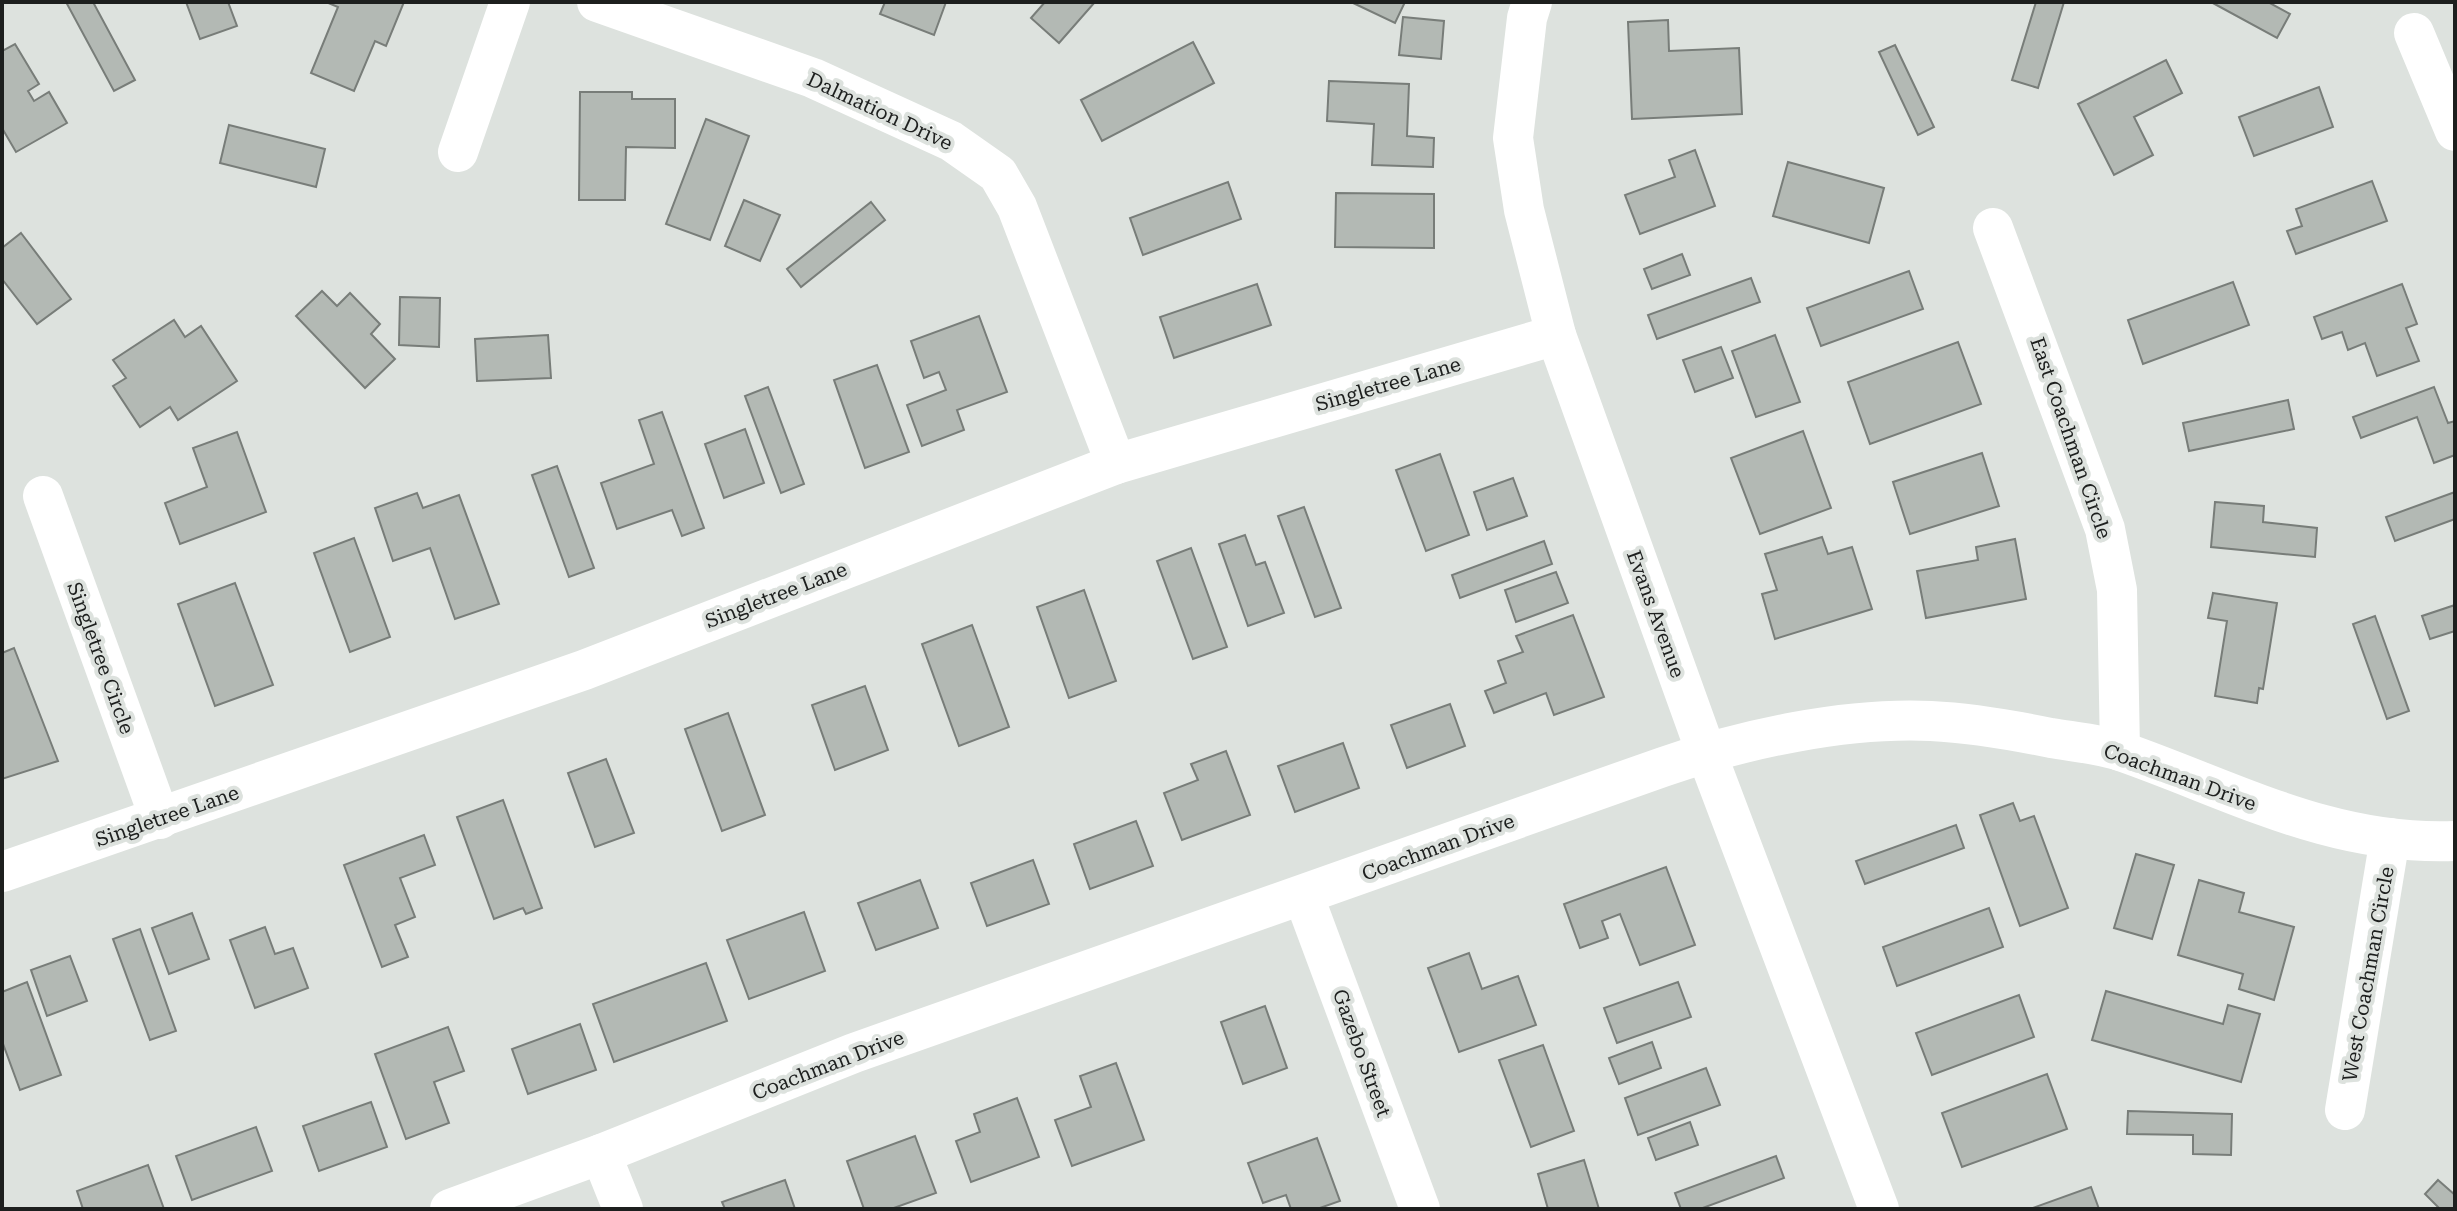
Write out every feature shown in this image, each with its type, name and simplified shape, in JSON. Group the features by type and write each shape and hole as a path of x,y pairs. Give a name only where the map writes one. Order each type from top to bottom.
{"street":[{"path":"458,152 510,2"},
{"name":"Dalmation Drive","path":"597,2 813,78 951,141 998,174 1017,207 1116,464"},
{"name":"Evans Avenue","path":"1532,2 1527,18 1513,138 1524,210 1556,335 1706,752 1879,1209"},
{"path":"2414,33 2455,131"},
{"name":"East Coachman Circle","path":"1993,228 2105,529 2117,590 2120,751"},
{"name":"Singletree Lane","path":"2,872 584,670 1116,464 1556,335"},
{"name":"Singletree Circle","path":"43,496 160,819"},
{"name":"Coachman Drive","path":"450,1209 601,1154 854,1053 1304,897 1471,833 1706,752 1845,725 1930,721 1996,728 2120,751 2284,816 2390,838 2455,841"},
{"name":"West Coachman Circle","path":"2345,1110 2390,838"},
{"name":"Gazebo Street","path":"1304,897 1420,1209"},
{"path":"601,1154 623,1209"}],"building":[{"path":"66,2 93,2 135,80 114,91"},
{"path":"186,2 228,2 237,26 200,39"},
{"path":"326,2 404,2 386,46 375,41 354,91 311,73 338,7"},
{"path":"885,2 946,2 934,35 880,14"},
{"path":"1045,2 1095,2 1059,43 1031,18"},
{"path":"1351,2 1405,2 1395,23"},
{"path":"2036,2 2064,2 2038,88 2012,80"},
{"path":"2211,2 2268,2 2290,14 2277,38"},
{"path":"1403,17 1444,21 1441,59 1399,55"},
{"path":"1668,20 1669,51 1739,48 1742,114 1632,119 1628,22"},
{"path":"1193,42 1214,83 1102,141 1081,100"},
{"path":"15,44 39,84 28,91 34,101 49,92 67,123 16,152 2,128 2,51"},
{"path":"1895,45 1934,127 1918,135 1879,52"},
{"path":"2166,60 2182,93 2134,117 2153,155 2114,175 2078,104"},
{"path":"1329,81 1409,84 1407,136 1434,138 1433,167 1372,165 1374,124 1327,121"},
{"path":"2319,87 2333,127 2254,156 2239,117"},
{"path":"580,92 632,92 632,99 675,99 675,148 626,147 625,200 579,200"},
{"path":"706,119 749,136 710,240 666,224"},
{"path":"229,125 325,149 316,187 220,163"},
{"path":"1695,150 1715,206 1640,234 1625,195 1675,177 1669,160"},
{"path":"1788,162 1884,188 1869,243 1773,216"},
{"path":"2372,181 2387,221 2296,254 2287,231 2302,226 2296,209"},
{"path":"1228,182 1241,219 1143,255 1130,218"},
{"path":"1336,193 1434,194 1434,248 1335,247"},
{"path":"744,200 780,215 760,261 725,246"},
{"path":"871,202 885,220 801,287 787,269"},
{"path":"21,233 71,299 37,324 2,279 2,248"},
{"path":"1682,254 1690,275 1652,289 1644,269"},
{"path":"1909,271 1923,309 1821,346 1807,308"},
{"path":"1751,278 1760,302 1657,339 1648,315"},
{"path":"2233,282 2249,325 2143,364 2128,320"},
{"path":"1257,284 1271,325 1174,358 1160,317"},
{"path":"2402,284 2417,324 2406,328 2419,361 2377,376 2365,343 2348,350 2342,332 2322,339 2314,317"},
{"path":"322,291 337,306 350,293 380,324 371,334 395,359 365,388 296,316"},
{"path":"400,297 440,298 439,347 399,345"},
{"path":"979,316 1007,392 957,410 964,430 922,446 907,405 946,390 939,372 924,378 911,341"},
{"path":"174,320 185,337 201,326 237,381 178,420 170,407 140,427 113,386 126,378 113,360"},
{"path":"548,335 551,378 477,381 475,339"},
{"path":"1775,335 1800,402 1756,417 1732,351"},
{"path":"1958,342 1981,404 1870,444 1848,382"},
{"path":"1721,347 1733,378 1695,392 1683,360"},
{"path":"877,365 909,452 865,468 834,380"},
{"path":"768,387 804,484 781,493 745,396"},
{"path":"2434,387 2448,423 2455,421 2455,455 2434,463 2417,417 2361,438 2353,417"},
{"path":"2288,400 2294,429 2189,451 2183,423"},
{"path":"662,412 704,528 682,536 672,510 617,529 601,483 654,464 639,420"},
{"path":"745,429 764,483 724,498 705,444"},
{"path":"1803,431 1831,508 1760,534 1731,458"},
{"path":"237,432 266,512 180,544 165,503 207,487 193,448"},
{"path":"1982,453 1999,506 1910,534 1893,482"},
{"path":"1440,454 1469,535 1426,551 1396,470"},
{"path":"557,466 594,568 569,577 532,475"},
{"path":"1513,478 1527,516 1487,530 1474,492"},
{"path":"2455,492 2455,519 2395,541 2386,517"},
{"path":"417,493 423,508 459,495 499,604 455,619 430,548 393,561 375,508"},
{"path":"2215,502 2264,506 2263,522 2317,528 2315,557 2211,547"},
{"path":"1304,507 1341,608 1315,617 1278,516"},
{"path":"1245,535 1256,565 1265,562 1284,613 1248,626 1219,544"},
{"path":"1822,537 1828,554 1852,547 1872,609 1775,639 1762,594 1777,590 1765,554"},
{"path":"354,538 390,637 350,652 314,553"},
{"path":"2015,539 2026,599 1926,618 1917,571 1978,560 1976,547"},
{"path":"1544,541 1552,564 1460,598 1452,575"},
{"path":"1191,548 1227,647 1193,659 1157,561"},
{"path":"1556,572 1568,603 1516,622 1505,590"},
{"path":"235,583 273,685 215,706 178,604"},
{"path":"1084,590 1116,681 1069,698 1037,607"},
{"path":"2213,593 2277,603 2263,689 2259,688 2257,703 2215,696 2227,621 2208,618"},
{"path":"2455,605 2455,631 2430,639 2422,616"},
{"path":"1573,615 1604,697 1554,715 1546,693 1494,713 1485,691 1506,683 1498,661 1523,652 1516,636"},
{"path":"2375,616 2409,711 2387,719 2353,624"},
{"path":"972,625 1009,727 959,746 922,644"},
{"path":"14,648 58,761 2,779 2,653"},
{"path":"865,686 888,750 835,770 812,705"},
{"path":"1450,704 1465,746 1407,768 1391,725"},
{"path":"728,713 765,815 722,831 685,729"},
{"path":"1343,743 1359,788 1295,812 1278,766"},
{"path":"1226,751 1250,815 1182,840 1164,793 1198,780 1191,764"},
{"path":"606,759 634,833 595,847 568,773"},
{"path":"503,800 542,908 526,914 523,908 494,919 457,817"},
{"path":"2013,803 2020,821 2034,816 2068,908 2020,926 1980,815"},
{"path":"1136,821 1153,866 1090,889 1074,844"},
{"path":"1956,825 1964,848 1865,884 1856,861"},
{"path":"424,835 435,865 400,878 415,917 395,925 408,957 382,967 344,865"},
{"path":"2136,854 2174,865 2152,939 2114,928"},
{"path":"1033,860 1049,904 987,926 971,883"},
{"path":"1666,867 1695,945 1640,965 1620,914 1602,921 1608,938 1580,948 1564,904"},
{"path":"920,880 938,928 876,950 858,903"},
{"path":"2199,880 2244,893 2239,912 2294,927 2274,1000 2239,989 2243,974 2178,955"},
{"path":"1989,908 2003,947 1897,986 1883,947"},
{"path":"804,912 825,971 749,999 727,940"},
{"path":"192,913 209,959 169,974 152,928"},
{"path":"265,927 275,954 293,948 308,988 255,1008 230,940"},
{"path":"140,929 176,1031 150,1040 113,939"},
{"path":"1469,953 1482,989 1518,976 1536,1025 1459,1052 1428,968"},
{"path":"70,956 87,1001 47,1016 31,970"},
{"path":"706,963 727,1021 614,1062 593,1004"},
{"path":"27,982 61,1075 20,1090 2,1041 2,992"},
{"path":"1678,982 1691,1017 1617,1043 1604,1008"},
{"path":"2106,991 2223,1024 2228,1005 2260,1014 2241,1082 2092,1040"},
{"path":"2019,995 2034,1037 1932,1075 1916,1033"},
{"path":"1265,1006 1287,1068 1243,1084 1221,1022"},
{"path":"580,1024 596,1070 528,1094 512,1049"},
{"path":"448,1027 464,1071 434,1082 449,1123 406,1139 375,1054"},
{"path":"1652,1042 1661,1068 1619,1084 1609,1058"},
{"path":"1543,1045 1574,1131 1531,1147 1499,1060"},
{"path":"1116,1063 1144,1140 1072,1166 1055,1120 1091,1107 1080,1076"},
{"path":"1706,1068 1720,1105 1638,1135 1625,1098"},
{"path":"2047,1074 2067,1129 1962,1167 1942,1113"},
{"path":"1017,1098 1039,1157 971,1182 956,1141 980,1132 974,1114"},
{"path":"371,1102 387,1147 319,1171 303,1126"},
{"path":"2128,1111 2232,1114 2231,1155 2193,1154 2193,1135 2127,1134"},
{"path":"1690,1122 1698,1145 1656,1160 1648,1138"},
{"path":"256,1127 272,1171 192,1200 176,1156"},
{"path":"915,1136 936,1193 891,1209 864,1209 847,1161"},
{"path":"1317,1138 1340,1201 1317,1209 1291,1209 1286,1195 1263,1203 1248,1163"},
{"path":"1776,1156 1784,1178 1700,1209 1681,1209 1675,1193"},
{"path":"1584,1160 1599,1209 1548,1209 1538,1174"},
{"path":"148,1165 164,1209 83,1209 77,1191"},
{"path":"785,1180 795,1209 725,1209 722,1202"},
{"path":"2438,1180 2455,1195 2455,1209 2440,1209 2425,1194"},
{"path":"2091,1187 2099,1209 2030,1209"}]}
